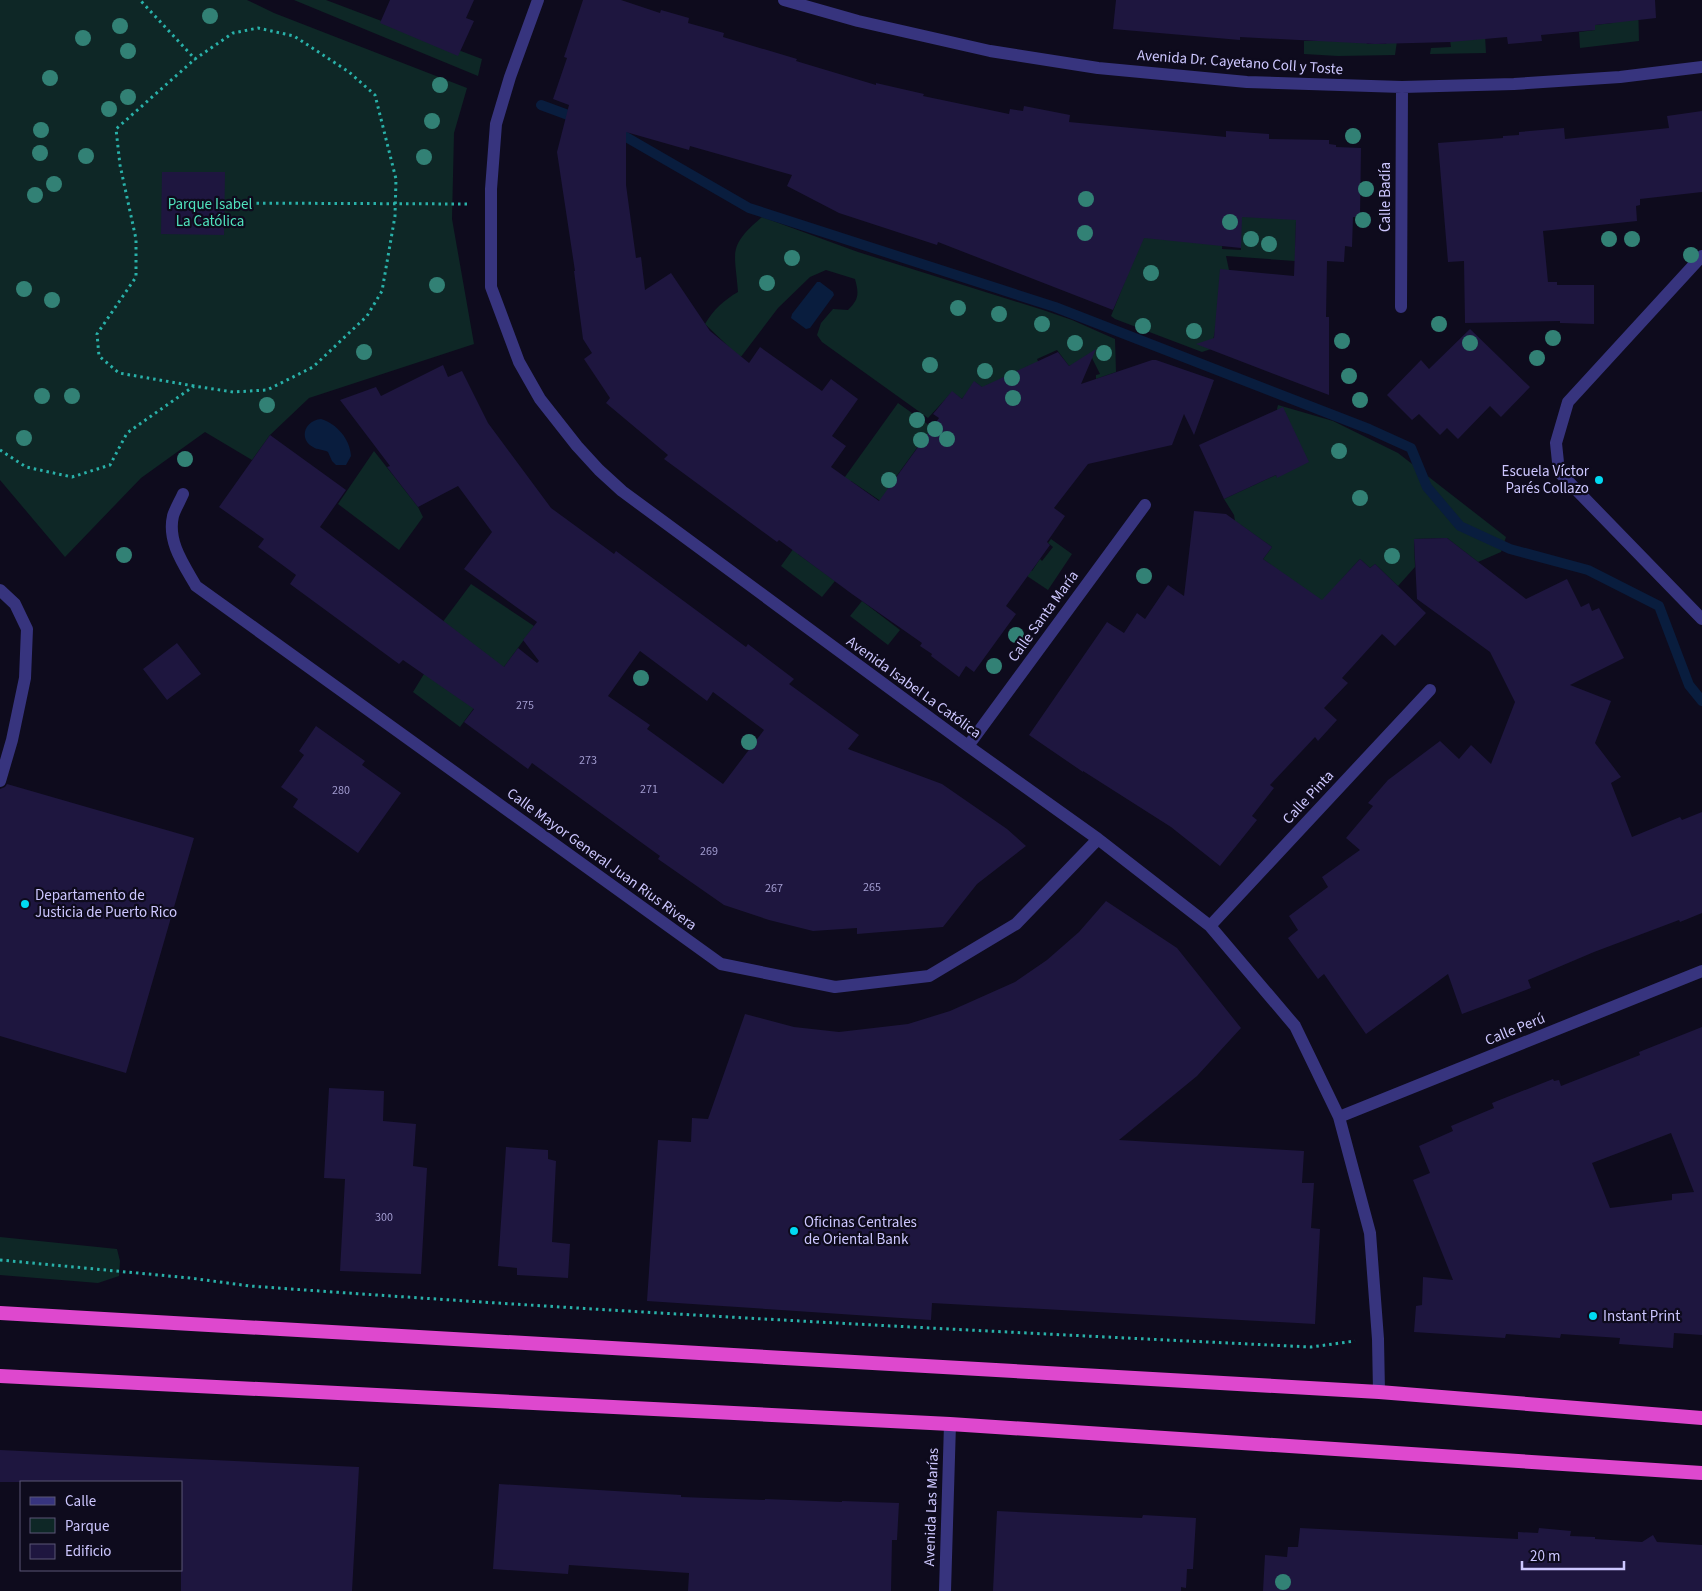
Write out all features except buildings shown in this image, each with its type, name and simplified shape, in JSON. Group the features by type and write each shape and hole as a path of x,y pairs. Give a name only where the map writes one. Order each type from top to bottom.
{"highway":[{"path":"0,1313 1378,1392 1702,1418"},
{"path":"0,1376 950,1424 1702,1473"}],"street":[{"name":"Avenida Isabel La Católica","path":"538,0 510,77 496,124 491,205 491,286 519,362 540,399 577,446 622,491 968,746 1098,839 1210,926 1295,1026 1339,1117 1370,1233 1378,1339 1378,1392"},
{"name":"Avenida Dr. Cayetano Coll y Toste","path":"784,0 858,21 990,51 1088,66 1247,82 1402,87 1514,84 1620,77 1702,67"},
{"name":"Calle Badía","path":"1402,87 1402,307"},
{"path":"1702,256 1568,402 1556,443 1559,472 1702,619"},
{"name":"Calle Mayor General Juan Rius Rivera","path":"183,494 173,516 172,535 177,554 196,586 721,964 835,987 929,976 1016,924 1098,839"},
{"name":"Calle Santa María","path":"968,746 1145,505"},
{"path":"0,590 15,604 27,629 25,678 12,740 0,782"},
{"name":"Calle Pinta","path":"1210,926 1430,690"},
{"name":"Calle Perú","path":"1339,1117 1702,971"},
{"name":"Avenida Las Marías","path":"945,1591 950,1424"}],"path":[{"path":"140,0 195,59"},
{"path":"258,28 294,36 349,72 375,95 396,179 395,203 382,291 367,316 312,368 267,390 233,392 119,373 99,356 97,334 136,277 136,240 120,166 116,129 195,59 233,33 258,28"},
{"path":"224,203 491,205"},
{"path":"0,450 26,468 72,477 110,465 127,434 194,386"},
{"path":"0,1260 190,1278 250,1286 628,1312 942,1330 1311,1347 1378,1339"}],"green space":[{"name":"Parque Isabel La Católica","path":"0,0 247,0 274,13 467,88 454,133 452,219 474,344 309,398 270,435 252,460 205,432 141,478 65,557 0,480"},
{"path":"294,0 326,0 482,59 478,76"},
{"path":"1483,0 1486,53 1430,54 1431,48 1451,47 1450,40"},
{"path":"1609,0 1638,0 1639,41 1580,48 1579,32 1595,30 1595,25 1612,23"},
{"path":"1304,41 1366,41 1367,44 1386,44 1387,42 1397,41 1395,55 1338,56 1304,54"},
{"path":"1297,181 1295,261 1226,256 1229,270 1211,349 1202,352 1111,316 1127,276 1068,232","holes":["1223,232 1241,233 1241,250 1222,249"]},
{"path":"762,217 858,252 1072,320 1115,339 1116,372 1096,379 1096,375 1100,374 1091,356 1069,366 1057,350 1037,359 1041,368 1027,421 975,382 962,399 952,392 928,418 822,342 817,335 821,323 833,309 848,310 857,296 855,279 826,270 810,277 778,308 689,425 729,347 705,324 719,306 738,292 735,258 738,243"},
{"path":"898,403 961,448 922,441 893,481 882,502 851,481 798,554 835,581 822,597 781,566"},
{"path":"1278,405 1333,421 1398,453 1506,537 1501,552 1478,562 1447,538 1414,539 1415,567 1398,586 1375,564 1370,568 1360,559 1340,581 1328,607 1263,559 1272,547 1235,521 1234,515 1224,499 1276,475 1277,477 1293,441 1277,409"},
{"path":"374,451 418,507 423,517 399,550 338,504"},
{"path":"1051,539 1072,554 1048,590 1027,576 1030,570 1032,571 1040,559 1042,561 1053,547 1048,543"},
{"path":"471,584 534,626 460,727 413,692 424,674 439,627"},
{"path":"862,601 900,630 888,645 850,616"},
{"path":"0,1237 117,1249 120,1261 119,1276 98,1283 0,1275"}],"water":[{"path":"817,282 820,282 833,292 834,295 810,328 806,329 791,318 792,314"},
{"path":"321,419 332,424 345,438 351,456 346,465 336,465 328,452 308,444 305,435 307,426 315,420"}],"waterway":[{"path":"541,105 579,119"},
{"path":"614,133 626,137 749,208 1055,307 1369,429 1411,448 1427,487 1460,526 1510,549 1588,570 1659,606 1689,685 1702,701"}],"place":[{"name":"Escuela Víctor Parés Collazo","path":"1599,480"},
{"name":"Departamento de Justicia de Puerto Rico","path":"25,904"},
{"name":"Oficinas Centrales de Oriental Bank","path":"794,1231"},
{"name":"Instant Print","path":"1593,1316"}]}
